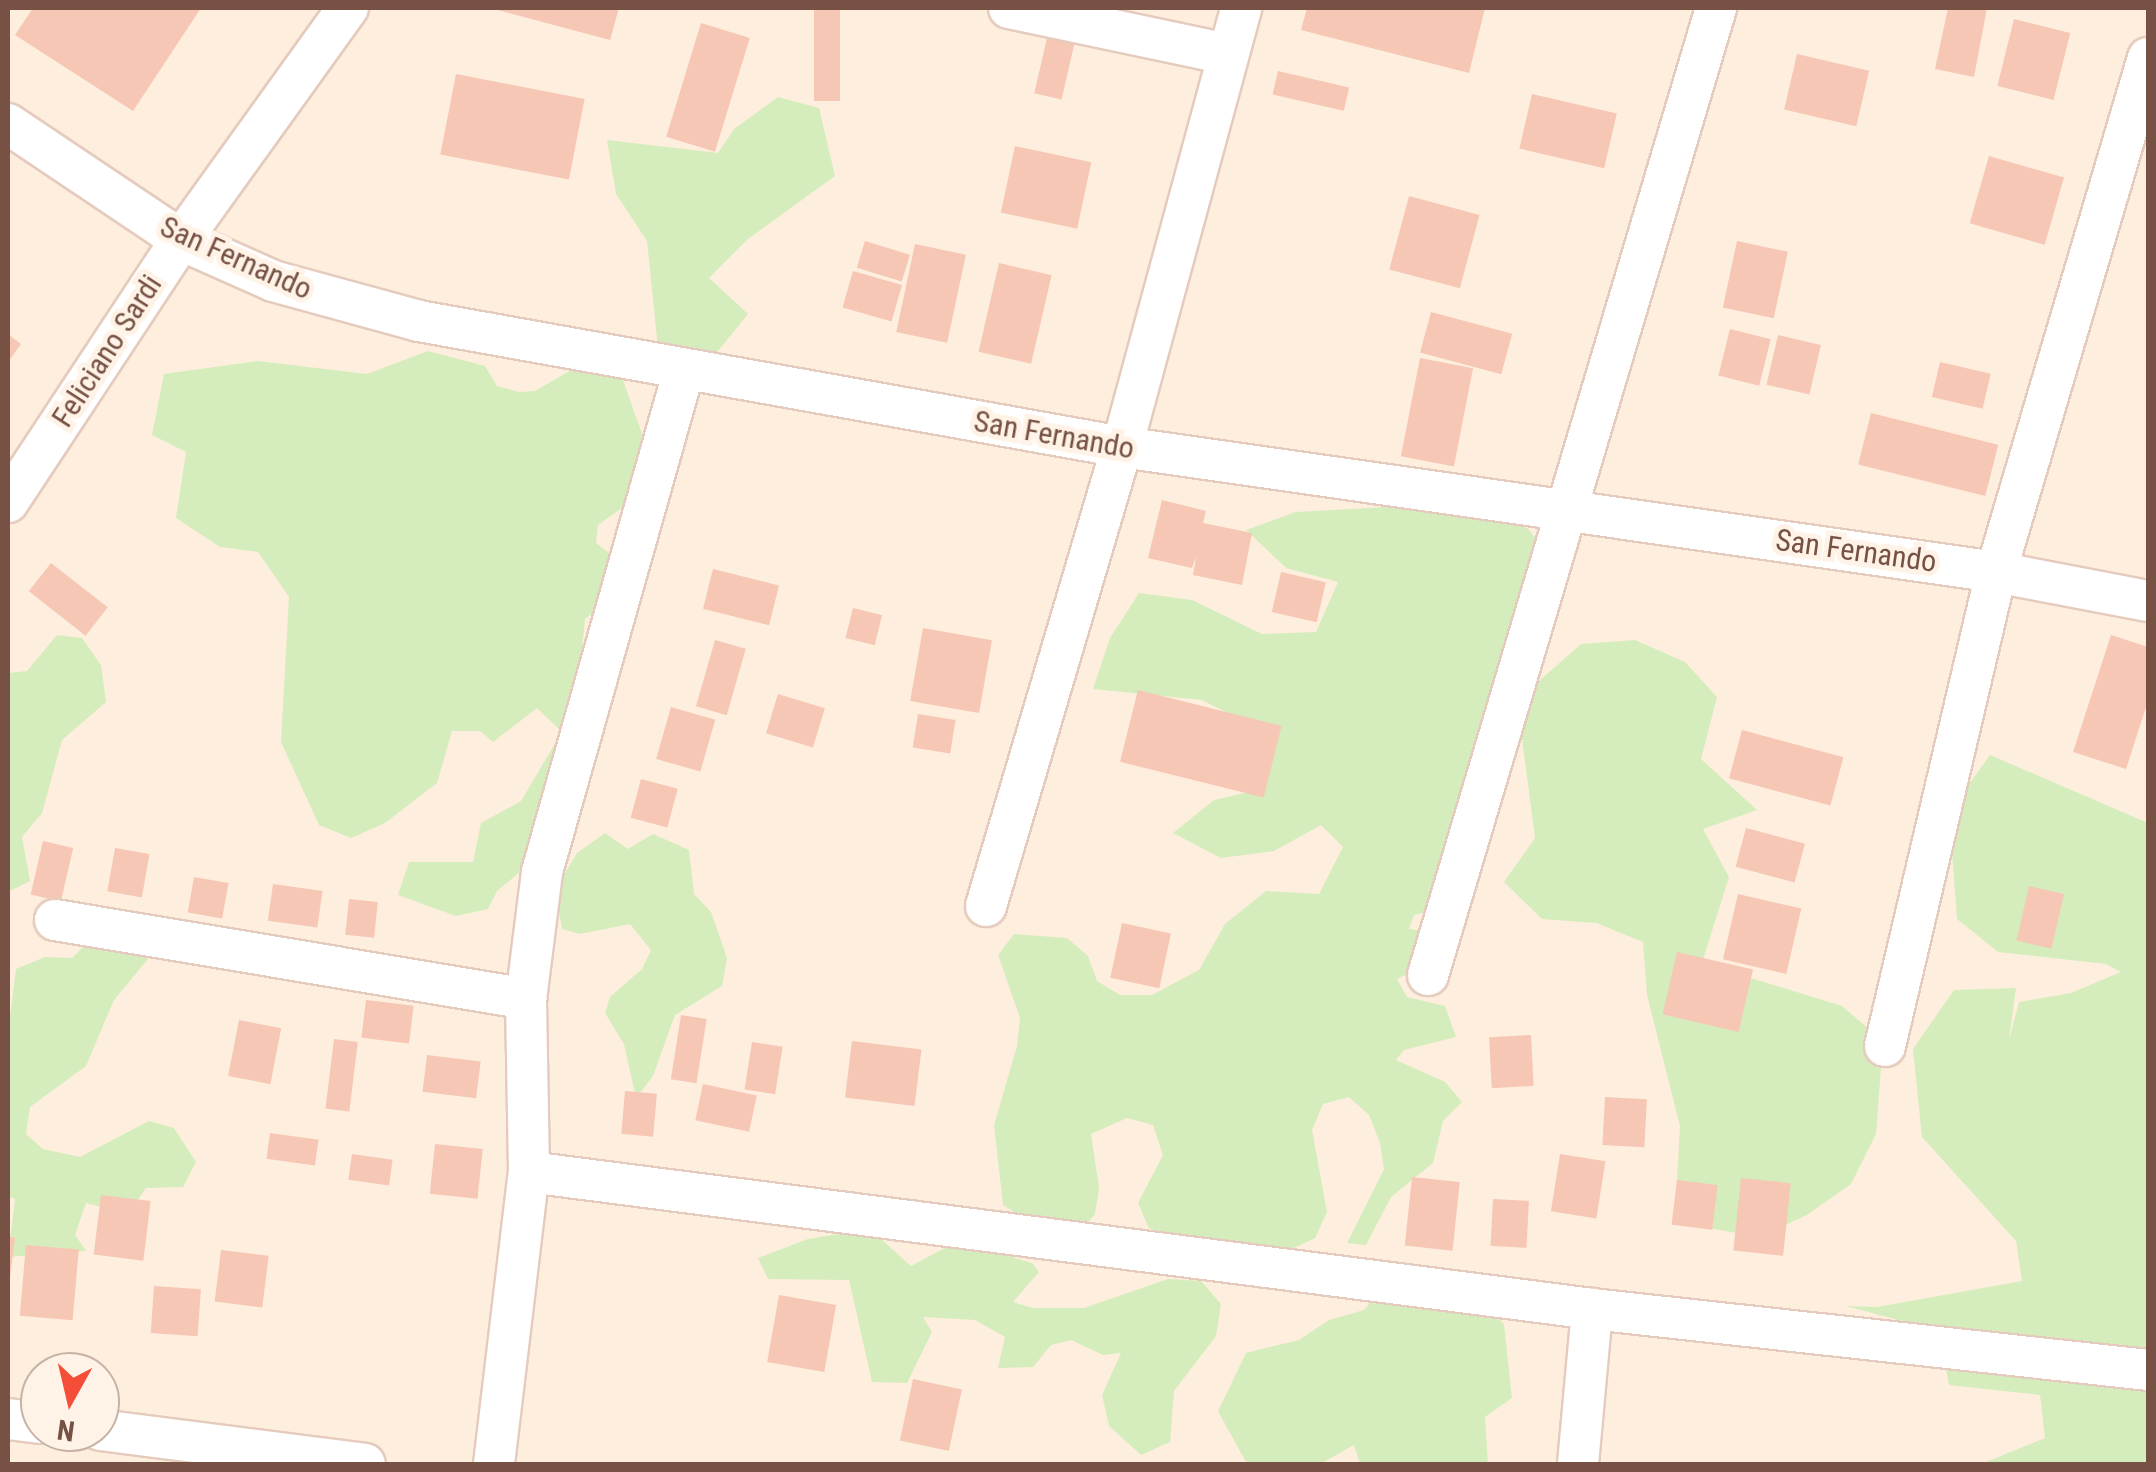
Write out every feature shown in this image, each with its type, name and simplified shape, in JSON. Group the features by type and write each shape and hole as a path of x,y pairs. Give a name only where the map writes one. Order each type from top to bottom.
{"street":[{"name":"Feliciano Sardi","path":"8,502 180,240 348,8"},
{"path":"1009,8 1227,54"},
{"path":"986,906 1122,447 1241,8"},
{"path":"1428,975 1716,8"},
{"path":"1885,1046 1996,572 2148,58"},
{"name":"San Fernando","path":"8,124 180,240 272,281 346,304 684,370 1122,447 1996,572 2148,601"},
{"path":"494,1464 529,1172 526,999 542,872 684,370"},
{"path":"55,920 526,999"},
{"path":"529,1172 1592,1309 2148,1370"},
{"path":"1578,1464 1592,1309"},
{"path":"120,1433 365,1464"}],"green space":[{"path":"778,97 819,108 835,176 748,239 709,278 748,314 714,356 658,348 647,241 616,194 607,140 718,153 734,129"},
{"path":"428,351 485,366 497,386 519,392 535,391 578,366 620,372 650,456 632,501 598,525 596,543 621,562 600,607 585,619 580,668 526,867 497,891 488,909 456,916 398,895 409,862 473,862 481,823 521,801 562,732 537,708 493,742 480,731 452,731 437,783 385,823 351,838 319,825 281,742 289,597 258,552 220,547 176,518 186,452 152,435 164,374 258,361 367,374"},
{"path":"1405,506 1485,515 1527,528 1538,541 1469,902 1414,915 1409,929 1424,931 1418,969 1397,979 1407,997 1445,1006 1456,1037 1404,1050 1396,1060 1445,1082 1462,1102 1443,1121 1433,1163 1391,1197 1366,1245 1347,1243 1384,1169 1380,1143 1369,1115 1349,1097 1323,1104 1312,1130 1327,1212 1315,1238 1283,1253 1175,1240 1149,1228 1138,1203 1163,1155 1153,1125 1127,1118 1091,1134 1099,1188 1095,1214 1078,1235 1027,1220 1003,1205 994,1125 1017,1046 1020,1018 998,955 1014,934 1067,938 1088,956 1097,981 1120,995 1152,995 1199,970 1225,924 1266,891 1319,894 1343,847 1321,825 1274,851 1221,858 1173,833 1214,800 1266,788 1272,736 1202,700 1093,689 1110,638 1139,593 1192,600 1262,634 1316,632 1338,582 1286,568 1246,530 1296,512"},
{"path":"57,635 82,638 101,665 106,702 62,740 42,813 22,837 30,881 8,892 8,673 27,671"},
{"path":"1635,640 1685,662 1717,697 1701,759 1757,810 1703,829 1729,877 1702,963 1842,1006 1883,1041 1876,1134 1851,1184 1807,1215 1759,1237 1703,1227 1677,1180 1680,1126 1647,995 1643,942 1596,923 1542,919 1504,882 1535,838 1521,731 1539,681 1581,644"},
{"path":"1990,755 2148,823 2148,1464 1981,1464 2045,1438 2040,1395 1949,1385 1939,1331 1846,1306 1877,1307 2022,1281 2016,1241 1922,1137 1913,1049 1954,990 2016,988 2009,1040 2019,1002 2071,993 2121,972 2106,964 1998,952 1957,919 1952,851 1959,798"},
{"path":"605,833 628,849 653,834 689,850 694,894 711,912 727,958 722,986 675,1015 653,1076 636,1098 624,1044 605,1013 610,997 642,969 651,950 630,924 580,934 562,929 558,906 562,878 577,853"},
{"path":"99,931 162,942 114,1000 86,1066 30,1107 26,1134 43,1149 80,1157 149,1121 174,1128 196,1162 183,1187 146,1188 128,1214 86,1203 75,1235 86,1251 8,1257 15,1199 8,1196 8,1032 16,969 45,957 72,958"},
{"path":"870,1229 911,1266 958,1241 1032,1263 1039,1272 1013,1302 1033,1308 1084,1308 1168,1279 1201,1281 1221,1304 1216,1336 1174,1391 1170,1442 1141,1455 1109,1426 1102,1395 1121,1353 1103,1355 1071,1340 1051,1345 1033,1367 998,1368 1005,1337 975,1320 923,1317 932,1332 907,1383 872,1382 849,1280 768,1279 758,1258 808,1239"},
{"path":"1374,1298 1487,1301 1504,1325 1512,1398 1485,1417 1488,1464 1360,1464 1354,1445 1320,1464 1247,1464 1218,1411 1246,1353 1299,1340 1329,1320 1364,1310"}],"building":[{"path":"33,8 201,8 133,111 15,35"},
{"path":"490,8 619,8 610,40"},
{"path":"814,8 840,8 840,101 814,101"},
{"path":"1307,8 1485,8 1469,73 1301,30"},
{"path":"1948,8 1987,8 1974,77 1935,69"},
{"path":"2014,19 2070,33 2054,100 1997,86"},
{"path":"701,23 750,38 715,152 666,137"},
{"path":"1050,25 1077,31 1062,100 1034,93"},
{"path":"1797,54 1869,71 1856,126 1784,110"},
{"path":"1278,71 1349,87 1344,111 1273,94"},
{"path":"456,74 585,99 569,179 440,154"},
{"path":"1532,94 1617,114 1604,168 1519,149"},
{"path":"1015,146 1091,162 1077,229 1001,213"},
{"path":"1989,156 2064,177 2045,245 1970,223"},
{"path":"1409,196 1480,215 1460,288 1389,269"},
{"path":"865,241 910,255 902,282 857,268"},
{"path":"1737,241 1788,252 1774,318 1723,308"},
{"path":"915,244 966,255 947,343 896,332"},
{"path":"999,263 1052,275 1031,364 979,352"},
{"path":"853,271 902,285 892,322 843,308"},
{"path":"1431,312 1512,334 1501,374 1420,353"},
{"path":"1730,329 1771,339 1759,386 1718,376"},
{"path":"8,334 21,344 8,362"},
{"path":"1778,335 1821,345 1809,395 1767,385"},
{"path":"1420,358 1473,368 1454,466 1401,456"},
{"path":"1940,362 1991,374 1983,409 1932,397"},
{"path":"1871,413 1998,445 1985,496 1858,464"},
{"path":"1162,500 1206,511 1203,523 1252,533 1242,585 1193,575 1196,557 1192,568 1148,558"},
{"path":"51,563 108,607 86,636 29,591"},
{"path":"713,569 779,585 769,625 703,609"},
{"path":"1281,572 1326,582 1317,622 1272,612"},
{"path":"853,608 882,615 875,645 846,638"},
{"path":"923,628 992,640 979,713 910,701"},
{"path":"2111,635 2148,647 2148,701 2126,769 2073,752"},
{"path":"715,640 746,649 727,715 696,706"},
{"path":"1138,690 1282,726 1264,798 1120,762"},
{"path":"778,694 825,708 813,748 766,733"},
{"path":"671,707 715,720 700,772 656,759"},
{"path":"918,714 956,720 950,754 913,748"},
{"path":"1742,730 1843,757 1830,805 1729,778"},
{"path":"641,779 678,789 667,827 631,818"},
{"path":"1746,828 1805,844 1795,882 1736,867"},
{"path":"43,841 73,848 61,902 31,895"},
{"path":"115,848 149,854 142,897 107,891"},
{"path":"194,877 228,883 222,919 188,912"},
{"path":"273,884 323,891 317,928 268,921"},
{"path":"2029,886 2064,894 2051,949 2016,941"},
{"path":"1738,894 1801,909 1786,974 1723,959"},
{"path":"349,899 378,902 374,938 345,935"},
{"path":"1122,923 1171,933 1159,988 1110,978"},
{"path":"1677,952 1753,970 1739,1032 1663,1014"},
{"path":"366,1000 414,1006 409,1044 361,1038"},
{"path":"681,1015 707,1019 697,1083 671,1079"},
{"path":"239,1020 281,1028 270,1084 228,1076"},
{"path":"1531,1035 1534,1086 1492,1088 1489,1037"},
{"path":"334,1039 358,1042 349,1111 325,1108"},
{"path":"852,1041 921,1050 915,1106 845,1098"},
{"path":"752,1042 783,1047 775,1094 744,1089"},
{"path":"427,1055 481,1062 476,1098 422,1092"},
{"path":"703,1084 757,1095 749,1132 695,1120"},
{"path":"625,1091 657,1094 653,1137 621,1134"},
{"path":"1605,1097 1647,1099 1644,1147 1602,1145"},
{"path":"270,1133 319,1140 315,1166 266,1159"},
{"path":"435,1144 483,1149 478,1199 430,1194"},
{"path":"352,1154 393,1160 389,1185 348,1180"},
{"path":"1560,1154 1605,1161 1596,1218 1551,1211"},
{"path":"1412,1177 1460,1182 1453,1251 1405,1246"},
{"path":"1741,1178 1791,1183 1783,1256 1733,1251"},
{"path":"1677,1180 1718,1185 1712,1230 1672,1225"},
{"path":"101,1195 151,1201 143,1261 94,1255"},
{"path":"1493,1199 1529,1201 1526,1248 1491,1246"},
{"path":"8,1236 15,1238 10,1278 8,1278"},
{"path":"26,1245 79,1250 73,1320 20,1316"},
{"path":"221,1250 269,1256 262,1307 215,1302"},
{"path":"154,1286 201,1289 198,1336 151,1333"},
{"path":"779,1295 836,1305 824,1372 767,1362"},
{"path":"913,1379 962,1389 949,1451 900,1441"}]}
